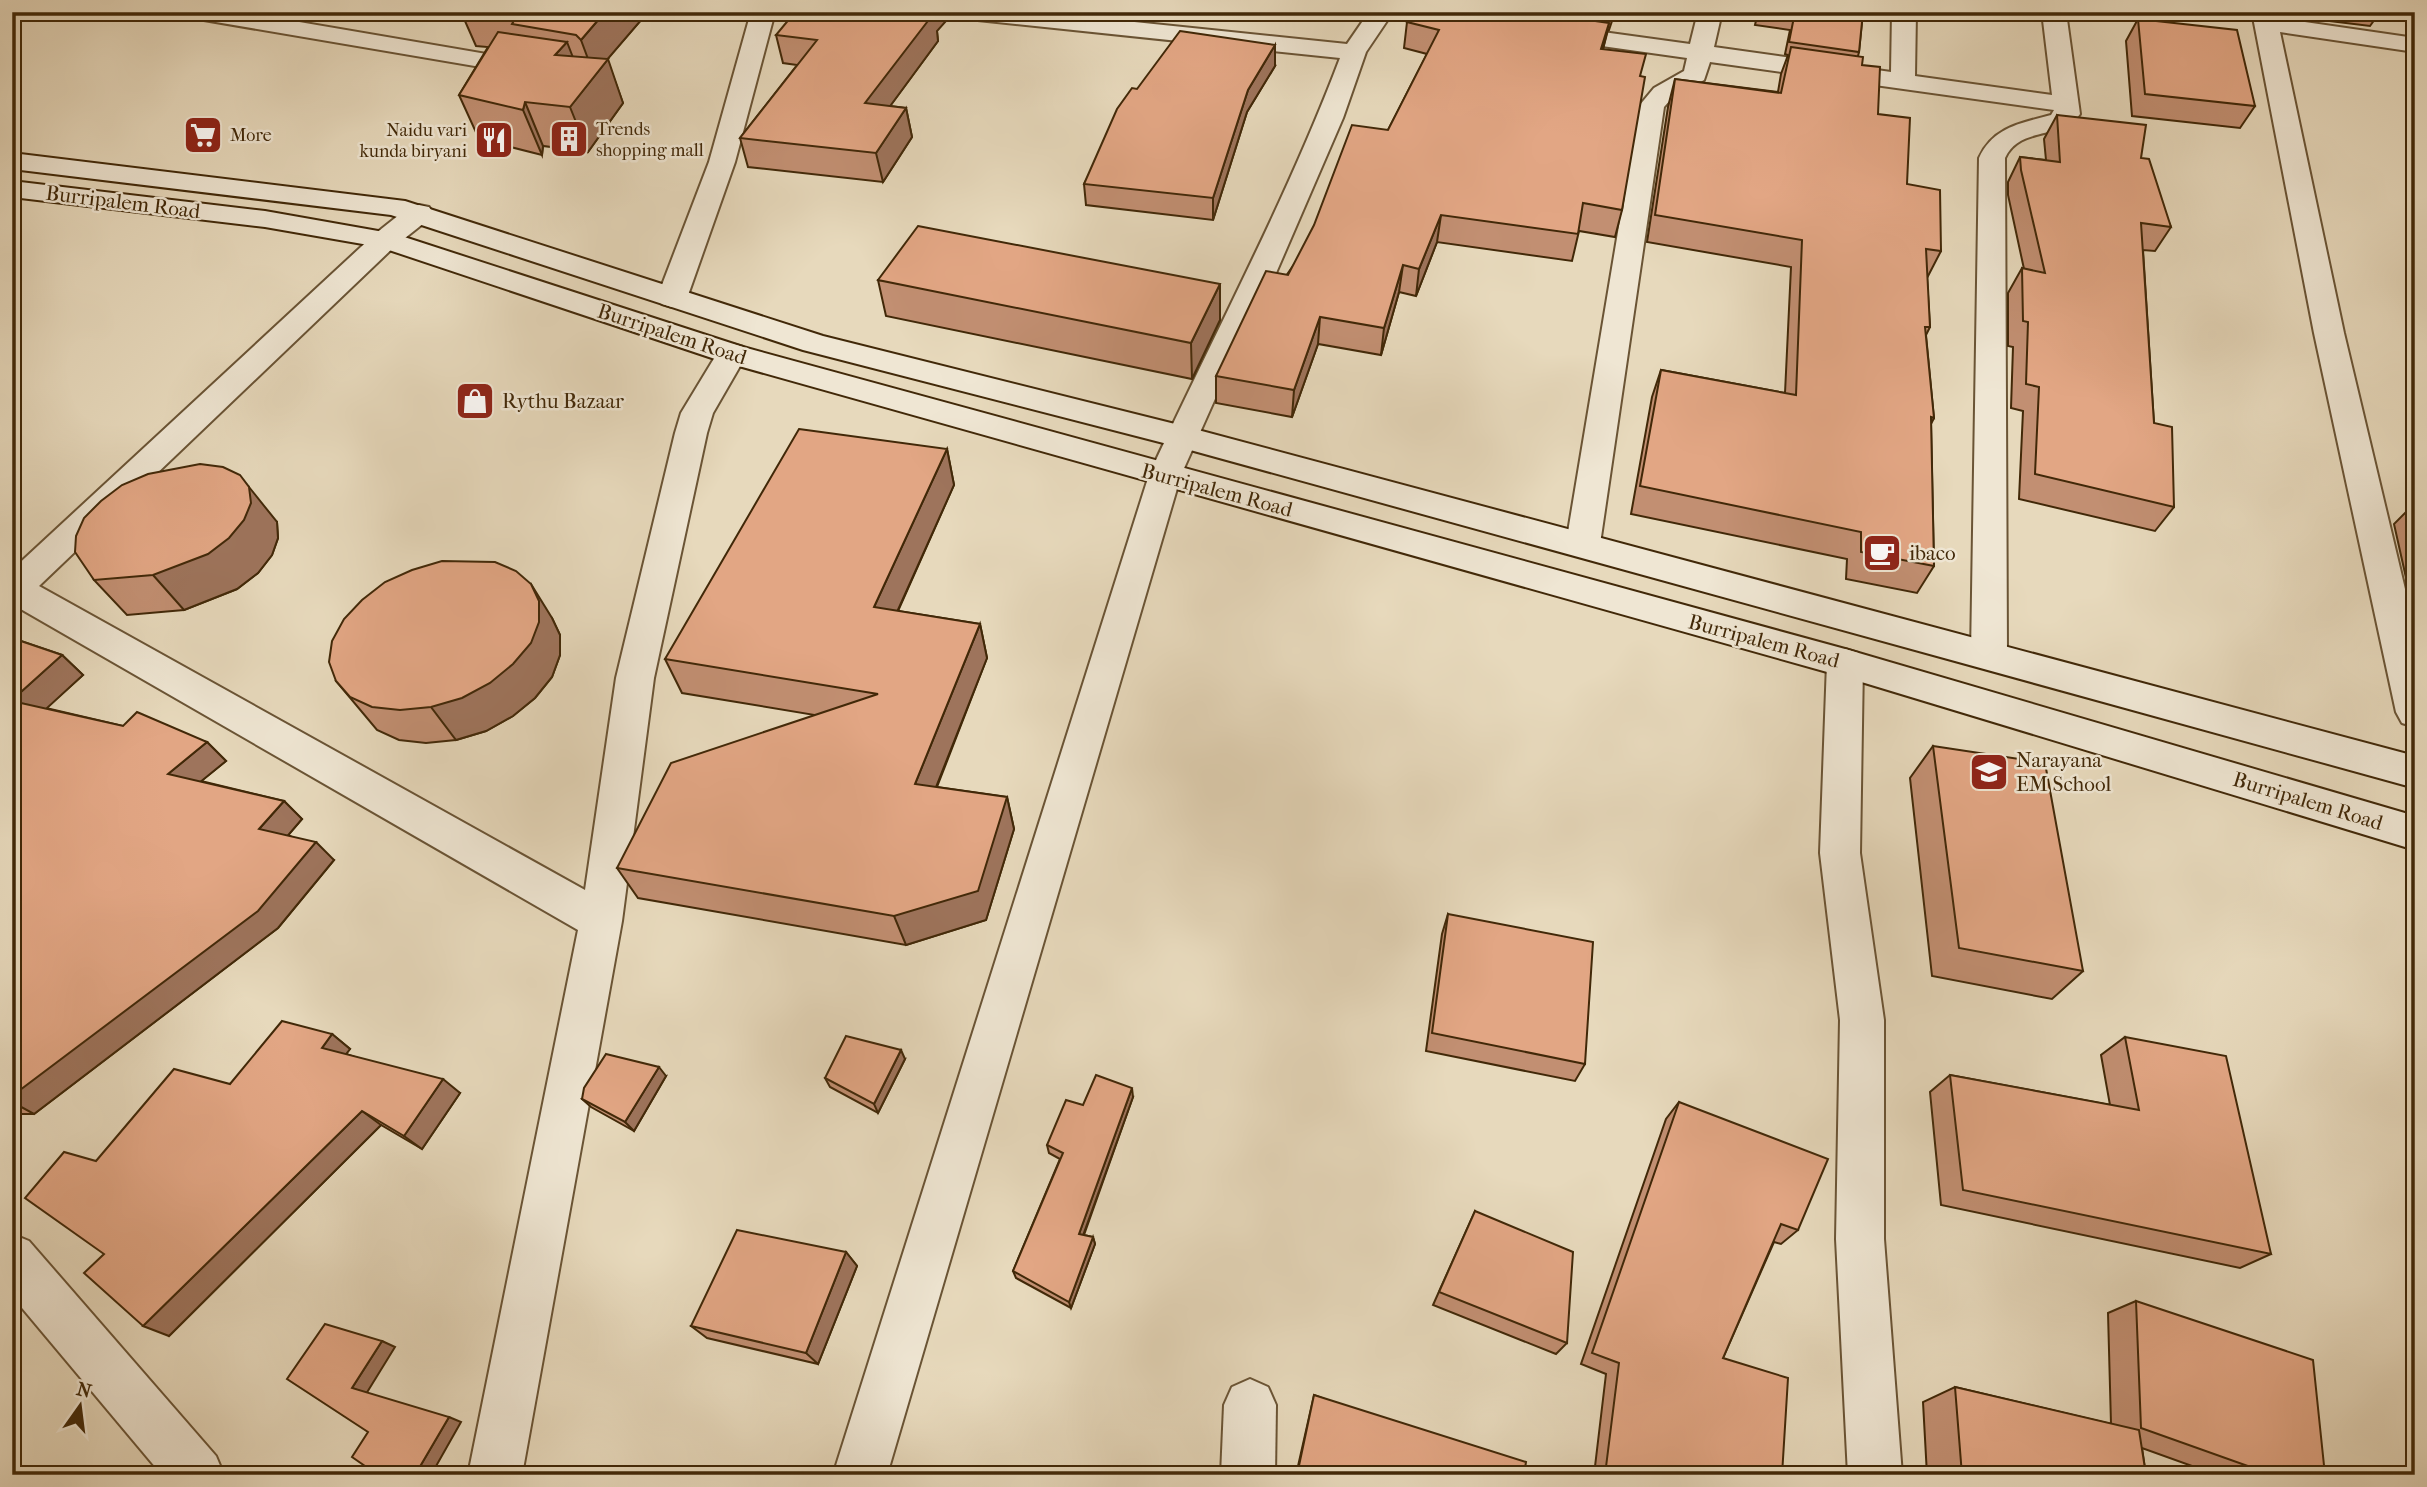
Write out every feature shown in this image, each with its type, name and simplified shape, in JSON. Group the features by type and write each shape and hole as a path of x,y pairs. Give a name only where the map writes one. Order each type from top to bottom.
{"street":[{"path":"198,12 552,73"},
{"path":"673,298 722,162 763,12"},
{"path":"968,12 1022,15 1354,52"},
{"path":"860,1475 1165,475 1232,327 1262,273 1330,118 1354,52 1381,12"},
{"path":"1583,544 1652,106 1663,93 1695,75 1710,12"},
{"path":"1903,82 1904,12"},
{"path":"1989,656 1992,158 1995,145 2003,138 2060,120 2067,114 2054,12"},
{"path":"2415,45 2265,18 2332,346 2415,712"},
{"path":"1529,29 1559,22 1702,53 2065,104"},
{"name":"Burripalem Road","path":"12,160 380,205 419,214 839,350 1183,437 1583,544 2415,772"},
{"name":"Burripalem Road","path":"12,189 265,219 385,240 732,354 1844,663 2415,833"},
{"path":"419,214 385,240 14,590 601,921"},
{"path":"495,1475 601,921 635,678 697,413 732,354"},
{"path":"1844,663 1840,853 1862,1020 1860,1239 1875,1475"},
{"path":"12,1258 178,1466"},
{"path":"1248,1475 1250,1405"}],"building":[{"path":"467,12 605,12 581,40 576,35 512,24 516,17"},
{"path":"795,12 934,13 865,103 906,108 876,153 740,138 817,40 776,35"},
{"path":"1413,12 1533,12 1609,23 1601,49 1646,54 1640,76 1645,77 1622,210 1583,203 1578,234 1441,215 1419,269 1403,265 1384,328 1320,317 1294,390 1216,376 1266,271 1288,275 1314,225 1352,125 1388,130 1439,30 1407,22"},
{"path":"1574,12 1614,12 1612,18"},
{"path":"1863,12 1859,52 1789,42 1794,17 1759,13"},
{"path":"2138,19 2237,30 2255,106 2145,94"},
{"path":"1180,31 1275,45 1248,90 1213,198 1084,184 1117,109 1132,88 1137,89"},
{"path":"498,32 567,42 555,55 608,59 570,107 525,102 523,110 459,95"},
{"path":"1791,47 1863,57 1862,65 1880,67 1878,114 1910,118 1907,184 1940,190 1941,251 1926,249 1930,327 1925,327 1934,418 1931,417 1934,566 1861,552 1861,532 1640,486 1661,370 1796,395 1802,240 1655,215 1675,79 1781,93"},
{"path":"2057,115 2146,125 2141,158 2149,159 2171,227 2141,223 2154,423 2172,427 2174,507 2035,474 2039,387 2026,384 2028,322 2023,321 2022,268 2045,273 2020,157 2060,162"},
{"path":"918,226 1220,284 1191,343 878,280"},
{"path":"799,429 947,449 874,607 980,624 915,784 1007,797 978,891 894,916 617,868 671,763 878,694 665,659"},
{"path":"200,464 223,467 240,475 249,487 251,503 244,520 229,538 208,554 153,575 94,580 75,552 76,536 84,518 122,485 148,474"},
{"path":"442,561 495,562 516,571 531,584 539,601 539,622 531,643 513,664 490,683 462,698 431,707 400,710 372,707 350,697 336,681 329,662 332,641 344,619 385,582"},
{"path":"12,638 62,655 12,700"},
{"path":"12,701 123,726 137,712 207,742 168,774 284,801 259,829 316,842 258,911 12,1096"},
{"path":"1933,746 2045,763 2083,971 1959,948"},
{"path":"1448,914 1593,942 1585,1064 1432,1033"},
{"path":"282,1021 332,1034 322,1048 443,1079 404,1136 362,1111 143,1326 84,1273 104,1254 25,1198 64,1152 96,1161 174,1069 230,1084"},
{"path":"846,1036 901,1050 874,1104 825,1078"},
{"path":"2125,1037 2226,1056 2271,1254 1963,1190 1950,1075 2139,1110"},
{"path":"606,1054 659,1067 625,1122 582,1099 584,1088"},
{"path":"1096,1075 1132,1088 1079,1234 1093,1237 1069,1302 1013,1271 1063,1153 1047,1145 1066,1100 1083,1105"},
{"path":"1679,1102 1828,1159 1798,1230 1781,1224 1723,1358 1788,1378 1782,1475 1605,1475 1619,1363 1592,1353"},
{"path":"1475,1211 1573,1252 1567,1343 1439,1292"},
{"path":"737,1230 846,1252 806,1353 691,1326"},
{"path":"2136,1301 2313,1360 2325,1475 2273,1475 2141,1428"},
{"path":"325,1324 382,1341 352,1388 449,1417 415,1475 378,1475 352,1457 368,1432 287,1379"},
{"path":"1955,1387 2139,1430 2146,1475 1962,1475"},
{"path":"1314,1395 1526,1462 1524,1475 1297,1475"}],"place":[{"name":"More","path":"203,135"},
{"name":"Trends shopping mall","path":"569,139"},
{"name":"Naidu vari kunda biryani","path":"494,140"},
{"name":"Rythu Bazaar","path":"475,401"},
{"name":"ibaco","path":"1882,553"},
{"name":"Narayana EM School","path":"1989,772"}]}
